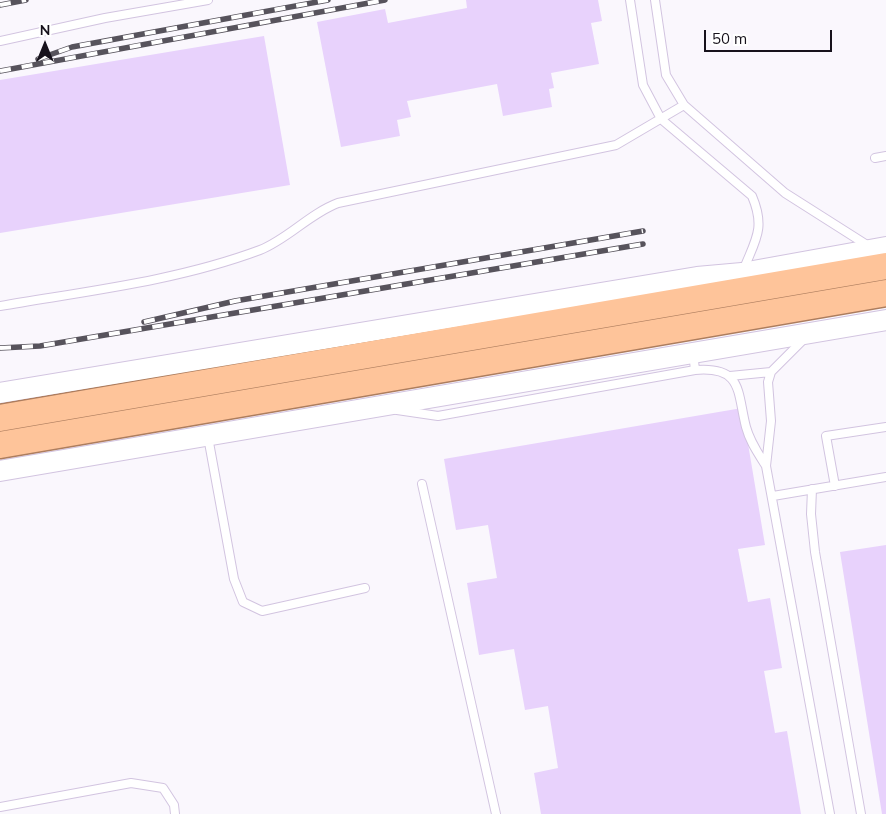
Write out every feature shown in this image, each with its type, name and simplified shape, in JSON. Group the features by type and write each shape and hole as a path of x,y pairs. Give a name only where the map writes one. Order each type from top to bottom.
{"highway":[{"path":"0,418 882,254"},
{"path":"0,445 886,293"}],"street":[{"path":"0,393 697,277 742,273 882,254"},
{"path":"0,471 378,406 694,361 810,333 886,320"}],"lane":[{"path":"0,41 105,18 208,0"},
{"path":"630,0 644,85 661,119 752,196 759,213 760,228 742,273"},
{"path":"655,0 666,76 684,105 785,193 882,254"},
{"path":"0,306 207,268 262,249 324,208 338,203 616,145 684,105"},
{"path":"875,158 886,156"},
{"path":"766,466 770,440 771,421 768,394 771,372 810,333"},
{"path":"694,361 730,376 771,372"},
{"path":"730,376 740,394 751,443 766,466 773,496 830,814"},
{"path":"835,486 826,436 886,426"},
{"path":"208,436 234,579 243,602 262,611 365,588"},
{"path":"773,496 886,477"},
{"path":"422,484 496,814"},
{"path":"812,489 811,514 815,552 861,814"},
{"path":"0,806 131,783 164,788 174,805 175,814"}],"building":[{"path":"466,0 598,0 602,21 591,23 599,64 551,73 554,88 549,89 552,107 503,116 497,84 407,101 411,117 397,120 400,136 341,147 317,22 385,9 388,23 467,8"},
{"path":"264,36 290,185 0,233 0,80"},
{"path":"742,408 765,545 738,549 748,602 770,598 782,668 764,671 775,733 787,731 801,814 541,814 534,773 558,768 548,706 525,710 514,649 479,655 467,583 497,578 488,525 456,530 444,459"},
{"path":"886,545 886,814 882,814 840,552"}],"railway":[{"path":"0,5 26,0"},
{"path":"38,59 72,47 328,0"},
{"path":"0,71 385,0"},
{"path":"144,322 235,301 643,231"},
{"path":"0,348 40,346 643,244"}]}
